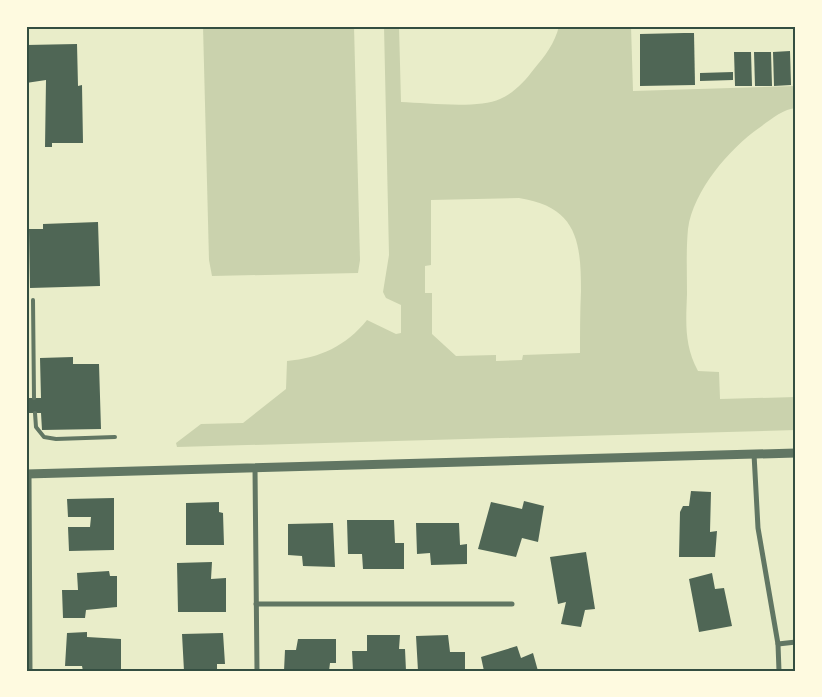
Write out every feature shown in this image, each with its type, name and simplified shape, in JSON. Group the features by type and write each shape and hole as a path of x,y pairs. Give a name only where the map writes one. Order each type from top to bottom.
{"street":[{"path":"30,671 28,474 796,453"},
{"path":"754,454 758,528 778,644 779,671"},
{"path":"255,467 257,671"},
{"path":"256,604 512,604"},
{"path":"778,644 796,642"}],"lane":[{"path":"33,300 34,398"},
{"path":"34,413 38,432 49,438 115,437"}],"green space":[{"path":"203,26 354,26 360,260 358,273 212,276 209,260"},
{"path":"384,26 399,26 401,102 466,105 500,99 515,90 531,73 549,49 559,26 631,26 633,91 796,86 796,108 786,110 777,115 736,147 714,172 697,200 688,229 686,314 688,343 693,361 698,371 719,372 720,399 796,397 796,430 177,447 176,443 201,424 243,423 286,389 287,361 310,357 332,349 350,337 367,320 396,334 401,333 401,305 386,298 383,292 389,255","holes":["519,198 553,209 564,218 572,229 577,242 581,273 580,353 523,355 522,360 496,361 496,355 456,356 432,334 432,293 425,293 425,266 431,265 431,200"]}],"building":[{"path":"694,33 695,85 640,86 640,34"},
{"path":"77,44 78,86 82,85 83,143 52,143 52,147 45,147 46,80 26,83 26,45"},
{"path":"790,51 791,85 774,86 773,52"},
{"path":"793,51 796,51 796,85 794,85"},
{"path":"734,52 751,52 752,86 735,86"},
{"path":"754,52 771,52 772,86 755,86"},
{"path":"733,72 733,80 700,81 700,73"},
{"path":"98,222 100,286 30,288 29,229 43,229 43,224"},
{"path":"73,357 73,364 99,364 101,429 42,430 41,413 29,413 29,398 41,398 40,358"},
{"path":"691,491 711,492 710,532 717,531 715,557 679,557 680,512 683,506 689,506"},
{"path":"114,498 114,550 69,551 68,527 90,527 91,517 68,517 67,499"},
{"path":"524,501 544,506 538,542 522,538 516,557 478,549 491,502 522,509"},
{"path":"219,502 219,512 223,513 224,545 186,545 186,503"},
{"path":"347,520 394,520 395,543 404,543 404,569 363,569 362,554 348,554"},
{"path":"333,523 335,567 303,566 302,556 288,555 288,524"},
{"path":"416,523 459,523 460,545 467,544 467,564 431,565 430,553 417,554"},
{"path":"586,552 595,609 585,610 581,627 561,624 566,602 558,604 550,557"},
{"path":"212,562 211,579 226,578 226,612 178,612 177,563"},
{"path":"109,571 110,576 117,576 117,607 86,610 85,618 63,618 62,590 78,590 77,573"},
{"path":"712,573 715,589 724,588 732,626 699,632 689,579"},
{"path":"87,632 87,637 121,639 121,671 83,671 82,666 65,666 67,633"},
{"path":"223,633 225,664 217,664 217,671 184,671 182,634"},
{"path":"367,635 400,635 399,649 405,649 406,671 353,671 352,651 367,651"},
{"path":"448,635 450,652 465,652 465,671 418,671 416,636"},
{"path":"298,639 336,639 336,663 330,663 329,671 284,671 285,650 296,650"},
{"path":"517,646 521,658 533,653 538,671 484,671 481,657"}]}
